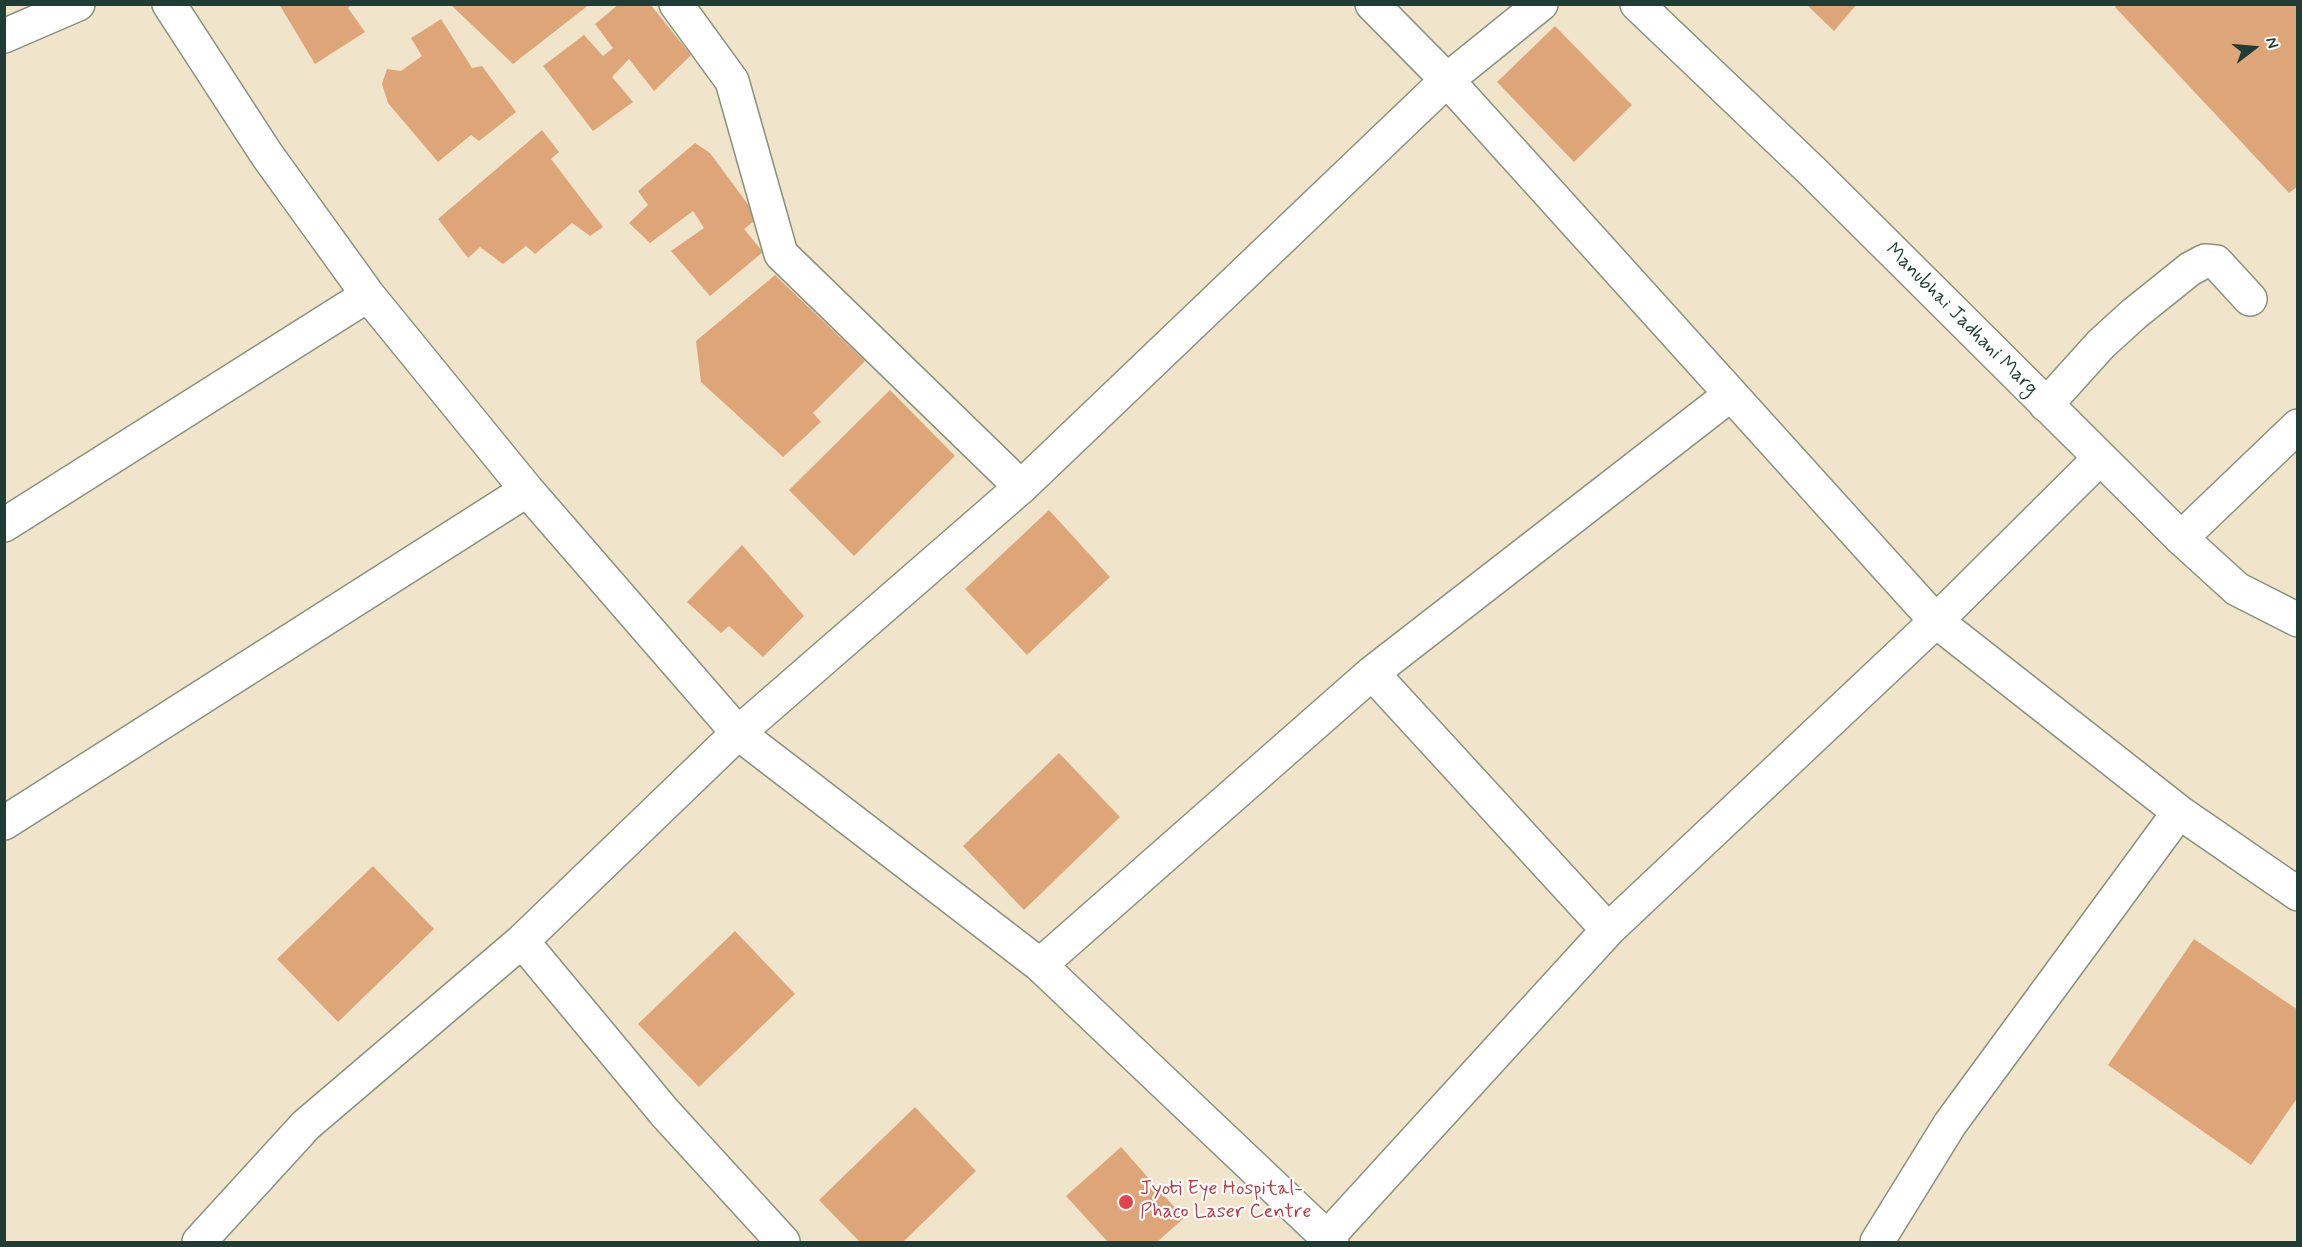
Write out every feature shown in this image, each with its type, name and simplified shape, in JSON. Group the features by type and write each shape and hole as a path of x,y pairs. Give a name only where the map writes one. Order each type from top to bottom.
{"street":[{"path":"4,36 78,4"},
{"path":"169,4 267,155 368,295 527,490 738,733 1040,965 1327,1241 1608,930 1936,621 2100,458"},
{"path":"676,4 732,81 781,254 1021,487"},
{"path":"1372,4 1447,80 1936,621 2179,812 2298,894"},
{"path":"200,1242 306,1125 522,941 738,733 1021,487 1447,80 1540,4"},
{"name":"Manubhai Jadhani Marg","path":"1636,4 1813,172 2181,538 2237,589 2298,620"},
{"path":"2046,405 2101,344 2134,314 2190,269 2205,261 2216,262 2250,298"},
{"path":"4,525 368,295"},
{"path":"1040,965 1372,673 1730,395"},
{"path":"2181,538 2298,426"},
{"path":"4,823 527,490"},
{"path":"1372,673 1608,930"},
{"path":"1877,1242 1950,1124 2179,812"},
{"path":"522,941 665,1113 783,1242"}],"building":[{"path":"279,4 353,4 348,8 365,32 315,64"},
{"path":"450,4 590,4 513,64"},
{"path":"619,4 650,4 691,55 654,91 629,59 612,77 633,102 593,131 543,66 584,35 603,56 613,48 595,24"},
{"path":"1806,4 1857,4 1834,31"},
{"path":"2118,4 2298,4 2298,186 2289,193 2115,7"},
{"path":"441,19 472,68 482,66 516,112 479,141 471,135 438,162 388,103 382,84 387,69 401,71 422,56 411,38"},
{"path":"1555,26 1632,105 1574,162 1497,82"},
{"path":"542,130 559,152 551,159 603,227 590,236 572,223 535,254 526,246 503,264 480,247 468,258 438,219"},
{"path":"695,143 710,153 758,218 744,229 763,252 710,296 671,251 704,228 693,211 650,243 629,223 648,205 638,191"},
{"path":"775,275 865,361 813,413 821,422 783,457 701,382 696,341"},
{"path":"890,390 955,456 854,556 789,490"},
{"path":"1049,510 1110,577 1027,655 965,589"},
{"path":"742,545 804,616 763,657 729,626 721,633 687,602"},
{"path":"1059,753 1120,817 1024,910 963,846"},
{"path":"373,866 434,929 338,1022 277,959"},
{"path":"735,931 795,994 699,1087 638,1024"},
{"path":"2194,939 2298,1010 2298,1097 2251,1165 2108,1065"},
{"path":"915,1107 976,1171 903,1242 860,1242 819,1200"},
{"path":"1121,1147 1184,1218 1157,1242 1108,1242 1066,1196"}],"place":[{"name":"Jyoti Eye Hospital- Phaco Laser Centre","path":"1126,1202"}]}
